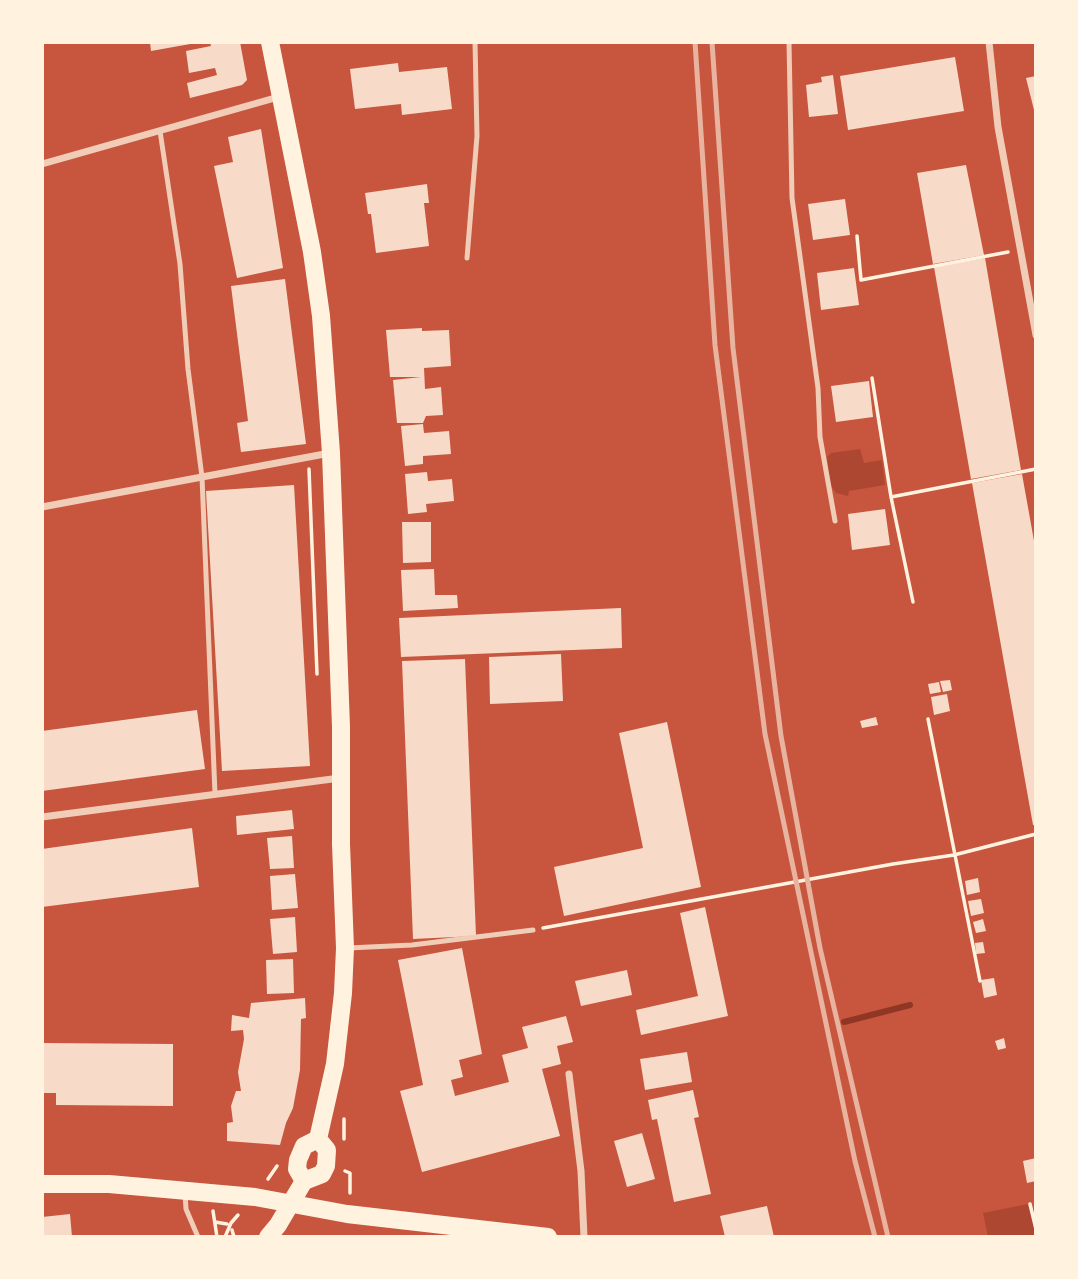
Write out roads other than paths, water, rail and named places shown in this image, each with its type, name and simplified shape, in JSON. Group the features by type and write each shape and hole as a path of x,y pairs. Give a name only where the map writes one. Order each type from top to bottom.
{"main road":[{"path":"270,42 312,253 321,316 331,453 345,948 337,1051 318,1139"},
{"path":"304,1181 297,1169 298,1160 304,1146 318,1139"},
{"path":"268,1237 304,1181 322,1174 326,1167 327,1150 318,1139"},
{"path":"42,1184 109,1184 185,1189 255,1197 346,1214 502,1234 548,1237"}],"street":[{"path":"989,42 998,127 1036,335"},
{"path":"42,164 282,96"},
{"path":"42,507 331,453"},
{"path":"42,817 342,778"},
{"path":"569,1074 581,1171 584,1237"}],"lane":[{"path":"467,258 477,136 475,42"},
{"path":"789,42 792,198 818,388 820,437 835,521"},
{"path":"160,131 180,264 188,369 202,477 215,794"},
{"path":"345,948 412,945 533,930"},
{"path":"185,1189 186,1209 198,1237"}],"waterway":[{"path":"844,1022 910,1005"}],"railway":[{"path":"695,42 715,345 765,734 855,1161 875,1237"},
{"path":"712,42 733,348 781,736 820,948 888,1237"}]}
